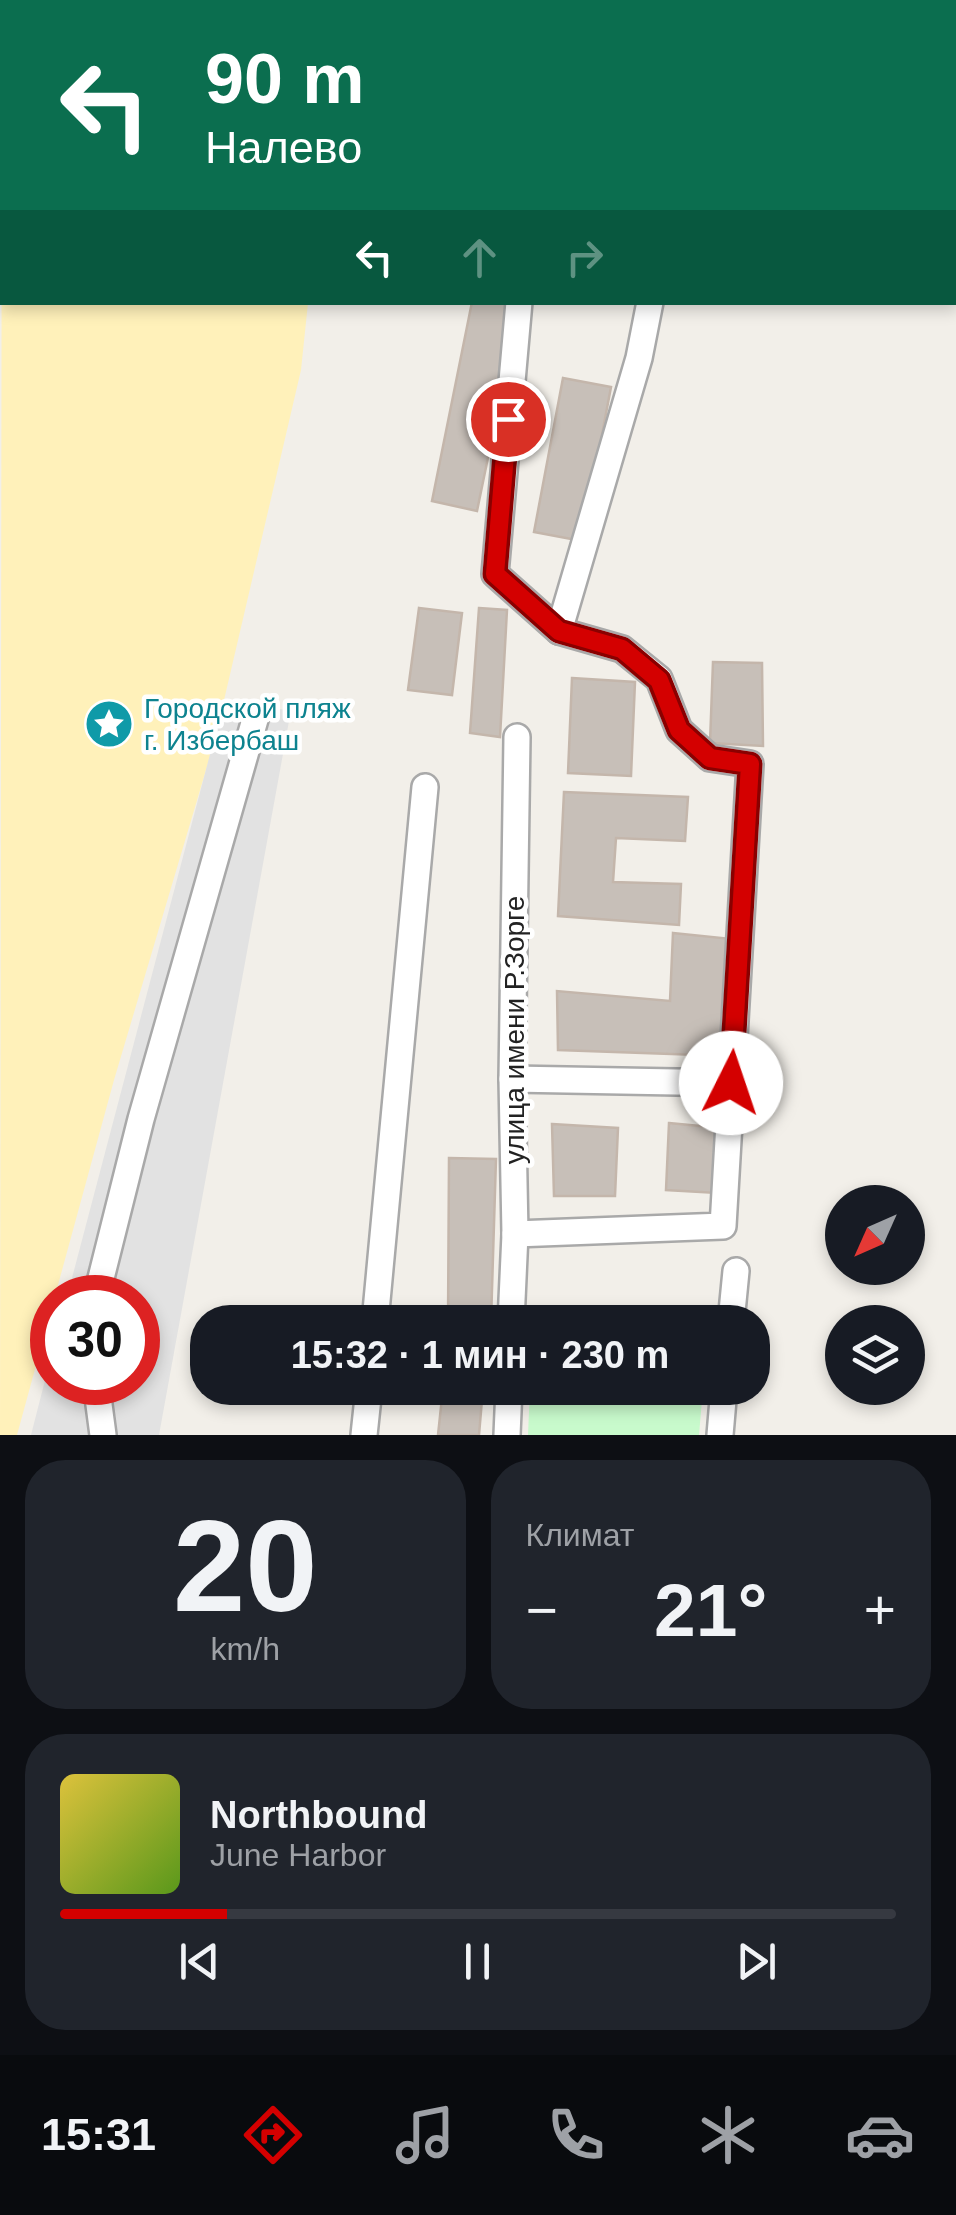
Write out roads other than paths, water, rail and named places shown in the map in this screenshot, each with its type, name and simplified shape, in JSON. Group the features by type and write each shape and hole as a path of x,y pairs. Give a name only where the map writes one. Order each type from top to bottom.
{"street":[{"path":"515,1234 723,1226 750,764 710,758 679,730 659,680 622,649 559,631 495,574 518,305"},
{"path":"559,631 639,358 649,305"},
{"path":"102,1275 141,1120 256,716"},
{"name":"улица имени Р.Зорге","path":"513,1305 518,737"},
{"path":"377,1305 426,787"},
{"path":"512,1078 731,1083"},
{"path":"733,1305 736,1271"},
{"path":"99,1405 103,1435"},
{"path":"364,1435 367,1405"},
{"path":"507,1435 508,1405"},
{"path":"720,1435 723,1405"}],"place":[{"name":"Городской пляж г. Избербаш","path":"109,724"}]}
